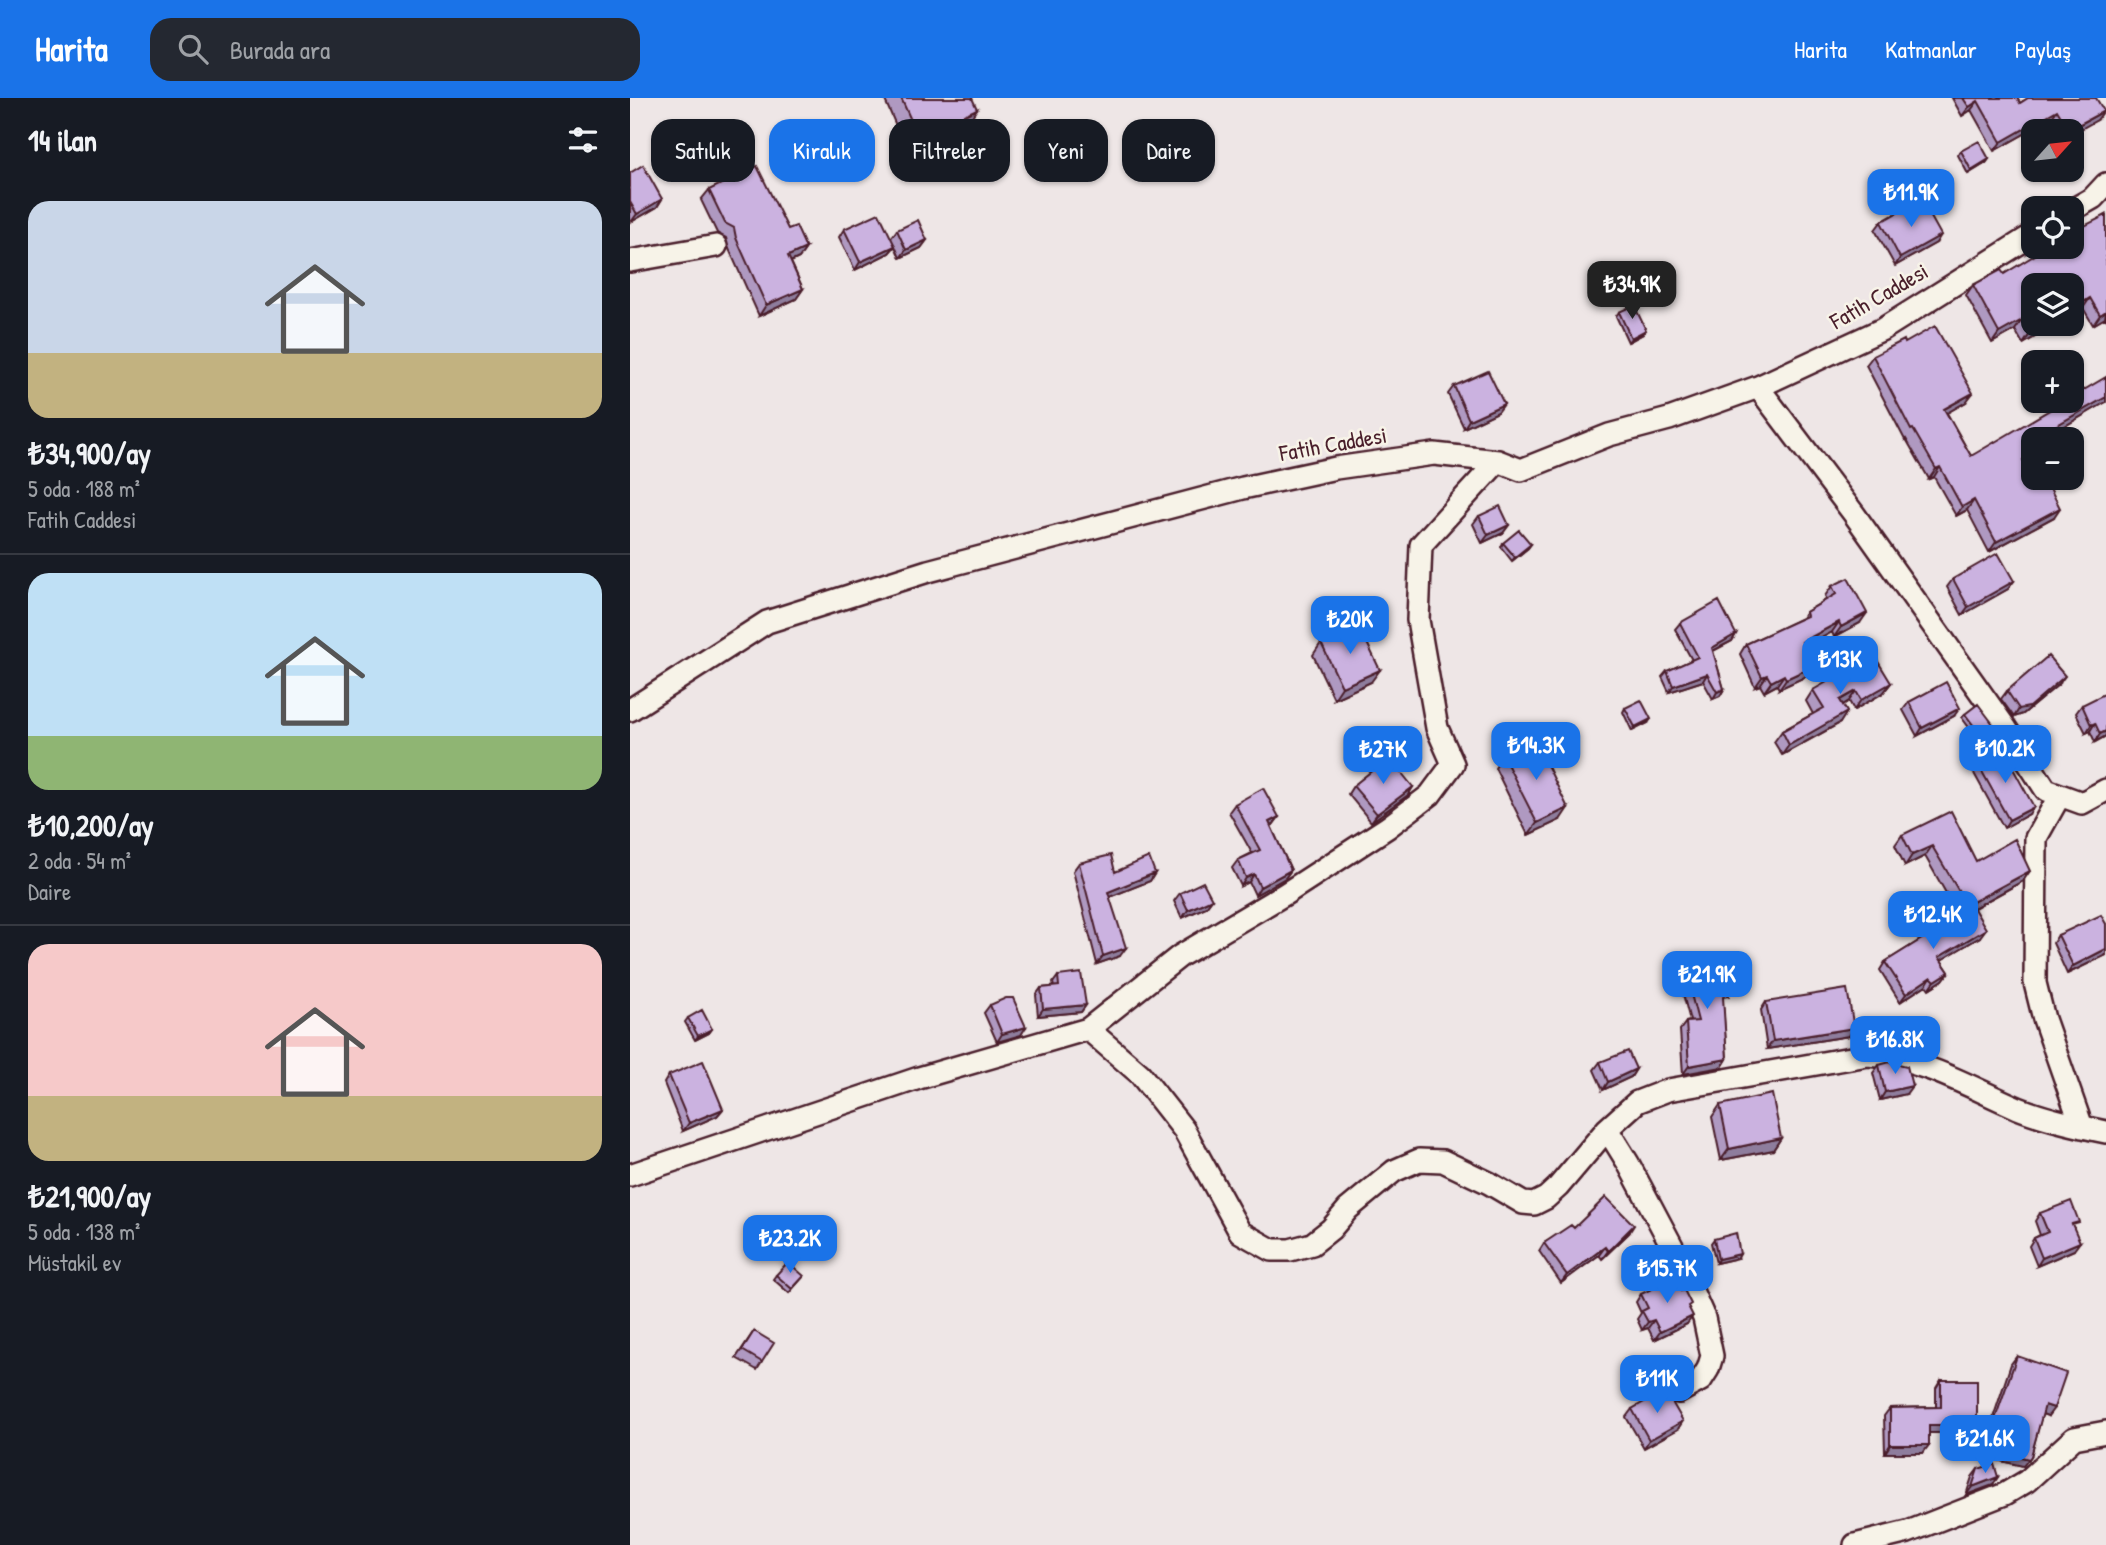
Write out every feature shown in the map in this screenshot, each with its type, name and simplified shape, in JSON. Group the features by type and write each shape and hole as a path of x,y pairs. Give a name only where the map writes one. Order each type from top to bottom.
{"street":[{"path":"2084,203 2106,184"},
{"name":"Fatih Caddesi","path":"630,710 767,622 928,571 1243,488 1336,468 1434,454 1498,461 1521,470 1609,435 1668,419 1758,387 1883,329 2021,242"},
{"path":"630,261 716,246"},
{"path":"1758,387 1854,514 2005,727 2046,790 2082,803 2106,790"},
{"path":"630,1175 919,1078 1088,1029 1180,956 1285,894 1388,827 1430,794 1452,764 1437,728 1418,620 1421,545 1498,461"},
{"path":"2060,795 2036,838 2035,983 2044,1019 2082,1127"},
{"path":"1088,1029 1140,1074 1184,1129 1240,1232 1272,1250 1290,1250 1312,1244 1331,1229 1348,1209 1394,1171 1419,1160 1443,1161 1489,1183 1522,1203 1534,1204 1558,1187 1606,1129 1637,1102 1668,1090 1868,1055 1896,1057 1943,1073 2022,1109 2106,1132"},
{"path":"1606,1129 1628,1163 1673,1248 1704,1318 1712,1356 1708,1370 1701,1380 1679,1392"},
{"path":"1855,1545 1908,1532 2005,1494 2027,1481 2074,1438 2106,1432"}],"building":[{"path":"901,98 972,98 977,109 955,119 910,119"},
{"path":"1963,98 2017,98 2020,103 2028,98 2096,98 2104,111 2084,122 2084,119 2062,119 2057,110 2041,119 2021,119 2021,131 2001,142 1978,101 1969,107"},
{"path":"1979,141 1989,159 1971,170 1961,151"},
{"path":"643,165 662,199 637,214 630,202 630,173"},
{"path":"757,166 788,229 796,226 806,248 788,256 803,289 766,305 734,228 725,223 709,190 725,182 755,182"},
{"path":"1921,199 1941,235 1900,258 1881,222"},
{"path":"879,213 895,246 860,262 844,229"},
{"path":"2106,215 2106,311 2100,315 2090,298 2084,302 2084,273 2021,273 2021,321 1999,333 1973,285 2001,270 2004,274 2028,259 2084,259 2084,226"},
{"path":"918,220 927,240 906,250 897,230"},
{"path":"1634,305 1646,330 1631,338 1619,312"},
{"path":"1935,326 1973,393 1944,409 1971,456 2044,413 2078,413 2054,427 2021,427 2021,490 2051,490 2060,508 1996,542 1974,500 1962,507 1940,467 1936,469 1913,429 1911,430 1873,356 1904,340 1905,343"},
{"path":"1488,371 1504,404 1469,420 1454,386"},
{"path":"2106,377 2106,397 2084,410 2084,390"},
{"path":"1500,506 1509,525 1488,535 1479,516"},
{"path":"1519,530 1531,544 1515,557 1503,543"},
{"path":"1998,553 2014,581 1968,607 1953,579"},
{"path":"1848,578 1867,613 1841,627 1839,622 1802,642 1814,666 1786,679 1784,675 1771,682 1767,675 1762,677 1746,644 1807,616 1806,612 1836,594 1832,586"},
{"path":"1719,601 1736,634 1712,648 1724,689 1717,692 1707,674 1673,686 1667,671 1698,657 1680,623"},
{"path":"1359,626 1380,670 1342,687 1321,643"},
{"path":"1874,655 1891,683 1861,700 1856,691 1840,700 1847,712 1789,745 1782,731 1824,708 1813,690"},
{"path":"2048,656 2065,676 2029,707 2019,709 2007,691"},
{"path":"1946,682 1960,708 1922,728 1909,702"},
{"path":"2106,693 2106,731 2100,734 2095,723 2091,725 2082,705"},
{"path":"1641,700 1651,719 1635,727 1625,708"},
{"path":"1978,704 1996,728 1983,738 1965,714"},
{"path":"1535,740 1568,808 1537,823 1503,756"},
{"path":"1991,751 2004,766 2010,763 2034,807 2009,820 1975,759"},
{"path":"1389,757 1413,787 1377,814 1353,786"},
{"path":"1263,788 1279,817 1269,822 1291,870 1260,887 1254,874 1246,878 1238,860 1260,850 1235,804"},
{"path":"1951,811 1976,861 2015,839 2030,871 1967,905 1932,846 1912,855 1902,835"},
{"path":"1111,855 1115,872 1149,857 1155,873 1108,892 1126,948 1103,956 1079,863"},
{"path":"1203,882 1212,899 1188,910 1180,893"},
{"path":"1973,907 1986,929 1939,957 1949,972 1935,981 1931,977 1906,994 1885,962"},
{"path":"2101,915 2106,924 2106,949 2073,966 2058,935"},
{"path":"1719,954 1729,996 1723,997 1727,1059 1689,1066 1686,1022 1698,1021 1683,963"},
{"path":"1081,973 1086,1005 1043,1009 1041,988 1059,986 1058,976"},
{"path":"1847,989 1854,1028 1773,1041 1766,1002"},
{"path":"1013,998 1026,1027 1002,1034 990,1005"},
{"path":"702,1010 712,1029 698,1036 688,1018"},
{"path":"1628,1051 1636,1069 1608,1082 1600,1062"},
{"path":"703,1061 723,1109 689,1123 669,1075"},
{"path":"1890,1062 1907,1066 1912,1086 1885,1092 1879,1065"},
{"path":"1772,1094 1781,1138 1729,1149 1720,1105"},
{"path":"1606,1197 1634,1225 1608,1251 1605,1247 1567,1275 1544,1243 1571,1225 1574,1228"},
{"path":"2071,1201 2079,1222 2072,1224 2080,1242 2042,1258 2034,1238 2048,1232 2040,1213"},
{"path":"1736,1233 1740,1254 1718,1259 1714,1239"},
{"path":"788,1262 804,1276 792,1289 776,1275"},
{"path":"1674,1278 1691,1304 1688,1306 1693,1316 1660,1332 1654,1320 1648,1322 1642,1311 1648,1308 1641,1294"},
{"path":"754,1331 774,1343 762,1362 742,1350"},
{"path":"2017,1356 2066,1373 2054,1408 2045,1405 2029,1459 1989,1449 1993,1425"},
{"path":"1941,1380 1977,1380 1977,1425 1929,1425 1929,1445 1890,1445 1890,1408 1941,1407"},
{"path":"1665,1390 1683,1421 1649,1440 1632,1409"},
{"path":"1994,1464 1998,1477 1972,1487 1978,1469"}]}
